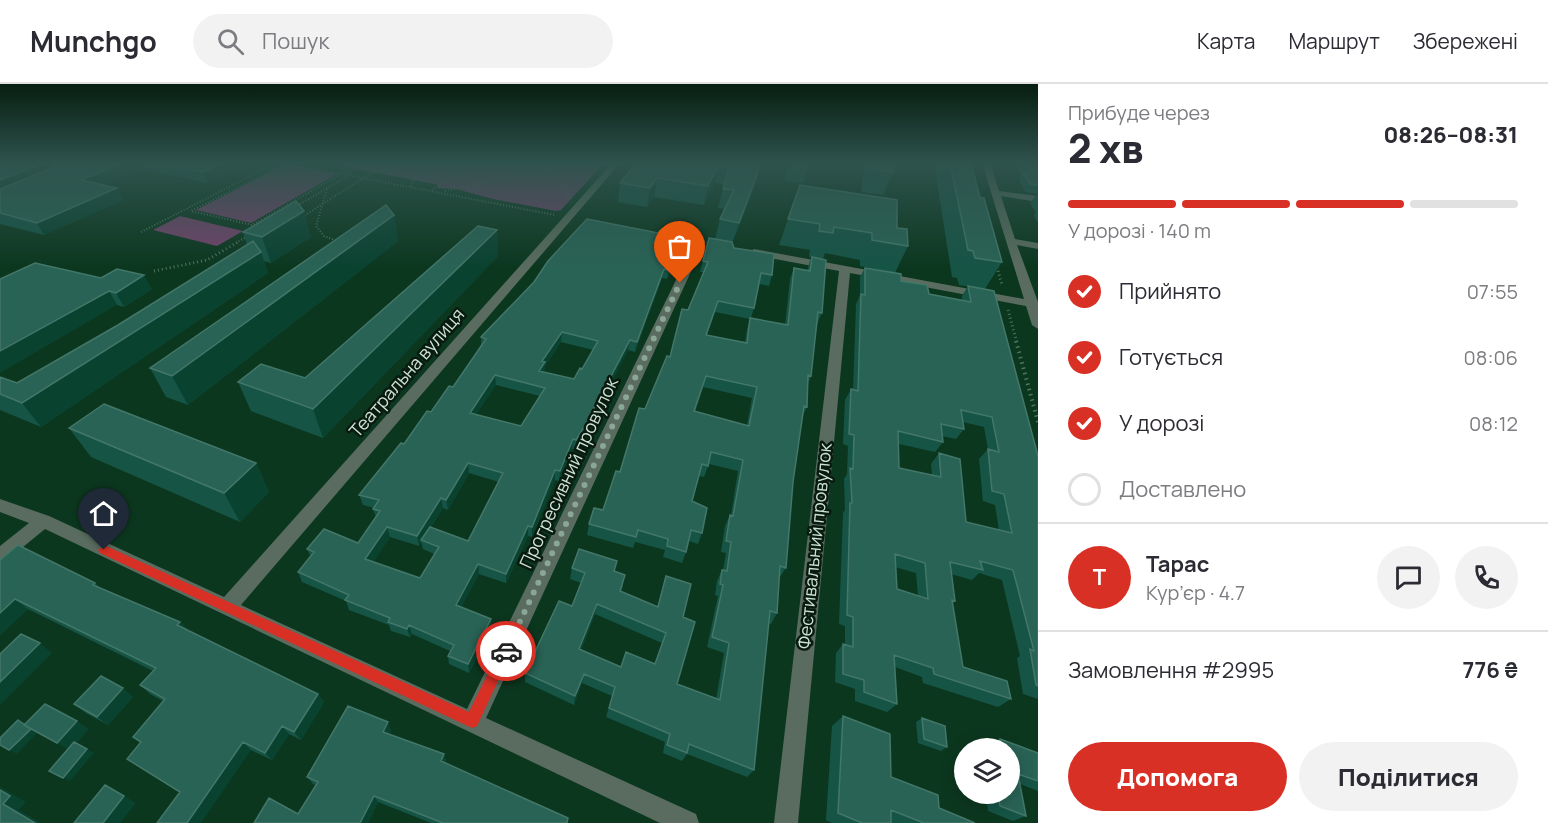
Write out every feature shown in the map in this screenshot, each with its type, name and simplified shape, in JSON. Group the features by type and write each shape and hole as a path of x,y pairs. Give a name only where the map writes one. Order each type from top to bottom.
{"street":[{"name":"Театральна вулиця","path":"226,608 586,197"},
{"path":"996,197 1034,304 1038,325"},
{"name":"Прогресивний провулок","path":"472,721 700,241"},
{"path":"1011,241 1038,246"},
{"path":"745,250 1034,304"},
{"name":"Фестивальний провулок","path":"786,823 845,268"},
{"path":"0,505 43,521 687,823"},
{"path":"0,556 43,521"}],"path":[{"path":"141,232 208,197"},
{"path":"219,197 191,212 252,225 299,197"},
{"path":"287,212 311,197"},
{"path":"325,197 319,209 317,229 324,236 341,242"},
{"path":"294,222 335,197"},
{"path":"474,197 571,215 569,197"},
{"path":"154,272 207,260 257,230"}],"shaded area":[{"path":"220,197 296,197 251,223 196,210"},
{"path":"487,197 572,197 561,210 556,211"},
{"path":"180,216 243,231 217,246 153,230"}],"building":[{"path":"0,197 95,197 37,223 0,213"},
{"path":"730,197 749,197 739,223 720,219"},
{"path":"796,197 881,197 897,200 897,228 907,229 908,246 872,240 872,233 834,227 833,233 819,231 820,224 788,219"},
{"path":"957,197 984,198 1002,262 975,258 973,251 968,250"},
{"path":"296,201 304,211 262,237 243,232"},
{"path":"386,205 394,215 172,376 150,368"},
{"path":"587,219 658,233 660,230 686,235 669,270 664,269 637,342 630,340 586,424 576,440 573,439 560,471 555,470 532,527 528,526 506,574 478,564 456,605 491,619 468,664 448,656 454,645 409,625 407,629 388,622 390,618 345,600 349,595 298,572 314,552 307,549 324,529 358,543 380,511 373,509 379,500 359,495 401,443 404,444 427,411 431,412 449,386 453,387 486,339 481,337 534,282 548,261","holes":["562,332 598,341 574,379 539,371 545,362 542,361","495,375 545,388 521,426 470,413","468,463 503,473 468,541 430,527 421,540 439,547 420,578 365,559 387,527 417,536 441,498 446,500"]},
{"path":"478,226 497,230 313,409 238,382 261,364 305,378"},
{"path":"709,238 732,242 734,248 774,254 772,275 761,273 754,308 718,301 706,335 747,343 750,318 788,325 794,268 810,271 812,257 826,260 822,313 818,312 811,376 808,375 807,407 804,406 793,482 786,568 780,566 777,613 770,611 754,770 689,744 687,753 667,745 670,734 609,708 615,687 584,674 575,696 525,673 559,601 572,606 585,573 572,568 579,549 617,561 614,571 625,575 620,591 658,607 666,576 691,584 683,617 695,622 677,684 720,700 729,643 712,637 723,585 720,584 722,570 727,571 731,542 726,541 743,460 711,452 708,466 702,464 692,501 707,508 702,533 691,530 686,552 667,546 668,539 638,530 636,537 589,524 594,508 603,510 616,471 620,472 639,408 645,409 667,356 670,357 682,309 688,310 708,262 703,261","holes":["706,376 757,387 749,426 694,411","597,604 666,633 655,664 626,652 621,667 579,649"]},
{"path":"253,241 261,252 22,403 0,394 0,377 17,383 118,325"},
{"path":"35,263 101,278 117,269 144,275 116,293 109,291 0,351 0,279"},
{"path":"865,268 901,274 901,281 927,285 929,294 971,302 968,286 994,291 1038,456 1038,686 1030,649 1034,651 1013,570 980,561 983,570 950,562 955,601 952,600 963,667 1007,681 1011,699 934,674 933,668 894,655 897,704 864,692 864,680 843,674 843,644 853,647 853,617 847,615 850,503 852,503 850,468 853,469 854,435 849,434 851,389 858,391 861,294 865,295","holes":["961,410 992,417 999,452 988,449 992,491 1004,494 1012,533 966,522 960,459 939,453 941,477 899,468 898,431 943,442 941,424 964,429","895,554 925,563 928,599 897,589"]},
{"path":"104,404 256,463 224,493 69,428"},
{"path":"18,545 95,583 93,585 180,622 177,625 318,694 294,732 282,726 265,753 243,742 187,823 157,823 180,792 127,759 141,742 133,737 165,699 140,685 156,668 15,599 0,613 0,560"},
{"path":"21,634 40,643 0,682 0,654"},
{"path":"101,676 123,688 97,717 74,704"},
{"path":"45,704 77,721 57,743 24,725"},
{"path":"348,706 388,722 383,732 444,754 441,761 568,818 567,823 443,823 374,796 360,823 254,823 269,798 298,814 318,782 307,777"},
{"path":"843,716 890,734 891,777 938,795 939,808 975,823 924,823 891,810 891,823 862,823 838,813"},
{"path":"922,718 945,726 947,747 924,739"},
{"path":"18,720 31,729 9,750 0,745 0,738"},
{"path":"74,742 87,749 63,778 49,771"},
{"path":"1020,746 1038,753 1038,781 1020,775"},
{"path":"1020,784 1026,816 1000,804 1020,804"},
{"path":"105,785 124,796 103,823 74,823"},
{"path":"0,790 10,796 3,804 35,823 0,823"}],"way so far":[{"path":"506,651 680,283"}],"route":[{"path":"104,550 472,721 506,651"}]}
